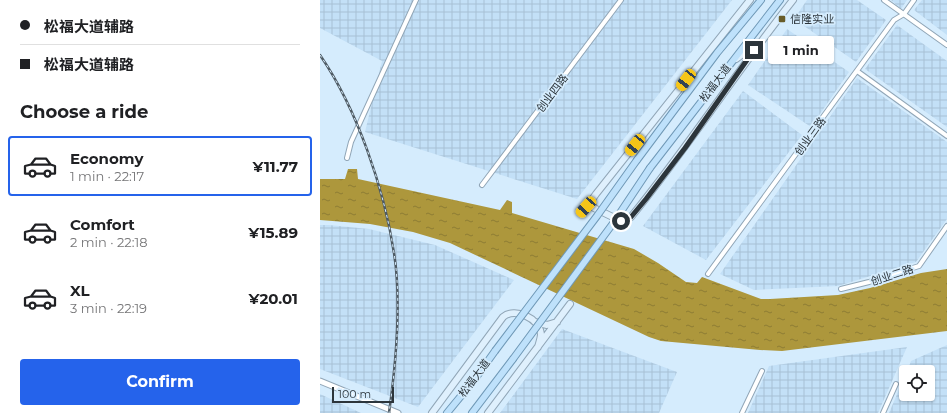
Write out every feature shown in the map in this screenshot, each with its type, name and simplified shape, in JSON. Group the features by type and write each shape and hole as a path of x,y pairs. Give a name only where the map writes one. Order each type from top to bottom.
{"main road":[{"path":"750,0 591,201 594,208 621,221 631,217 685,148 762,39 793,0"},
{"name":"松福大道","path":"447,413 597,216 636,160 717,53 760,0"},
{"name":"松福大道","path":"473,412 614,222 650,168 780,0"},
{"path":"717,53 732,22"},
{"path":"731,62 762,39"},
{"path":"488,413 570,304"},
{"path":"432,413 503,317 507,314 515,312 542,325 557,322"},
{"path":"532,320 541,334 538,347"},
{"name":"松福大道","path":"442,413 454,405"}],"street":[{"path":"346,158 351,142 416,0"},
{"name":"创业四路","path":"482,185 621,0"},
{"path":"884,0 947,45"},
{"name":"创业三路","path":"708,274 894,20 904,14 914,0"},
{"path":"857,71 947,136"},
{"path":"580,213 591,201"},
{"name":"创业二路","path":"841,288 869,282 919,266 947,226"},
{"path":"742,413 762,371"},
{"path":"320,381 398,413"},
{"path":"883,413 896,384"}],"shaded area":[{"path":"320,0 732,0 577,199 365,132 382,61 320,28"},
{"path":"807,0 857,0 886,20 856,62 794,19"},
{"path":"891,0 907,0 901,9"},
{"path":"922,0 947,0 947,35 914,10"},
{"path":"897,25 947,61 947,127 865,69"},
{"path":"787,29 849,72 811,127 748,85"},
{"path":"857,78 947,142 947,219 916,262 838,286 754,290 720,274"},
{"path":"743,91 802,135 706,260 643,226"},
{"path":"320,225 369,229 435,245 514,280 418,407 320,369"},
{"path":"562,329 677,372 659,413 500,413"},
{"path":"947,345 947,413 889,413 899,389 899,401 935,401 935,365 910,365 911,361"},
{"path":"907,347 878,413 748,413 769,366"},
{"path":"320,394 361,413 320,413"}],"water":[{"path":"348,169 357,169 358,179 500,210 507,200 512,202 512,213 634,249 686,282 697,283 702,277 761,299 838,295 870,288 921,273 947,269 947,331 782,351 661,341 649,337 450,243 413,232 370,224 320,220 320,179 345,179"}],"railway":[{"path":"320,55 346,100 367,150 383,202 394,253 398,292 398,312 396,354 389,413"}],"place":[{"name":"信隆实业","path":"782,19"}],"route":[{"path":"621,221 631,217 646,199 685,148 754,50"}]}
